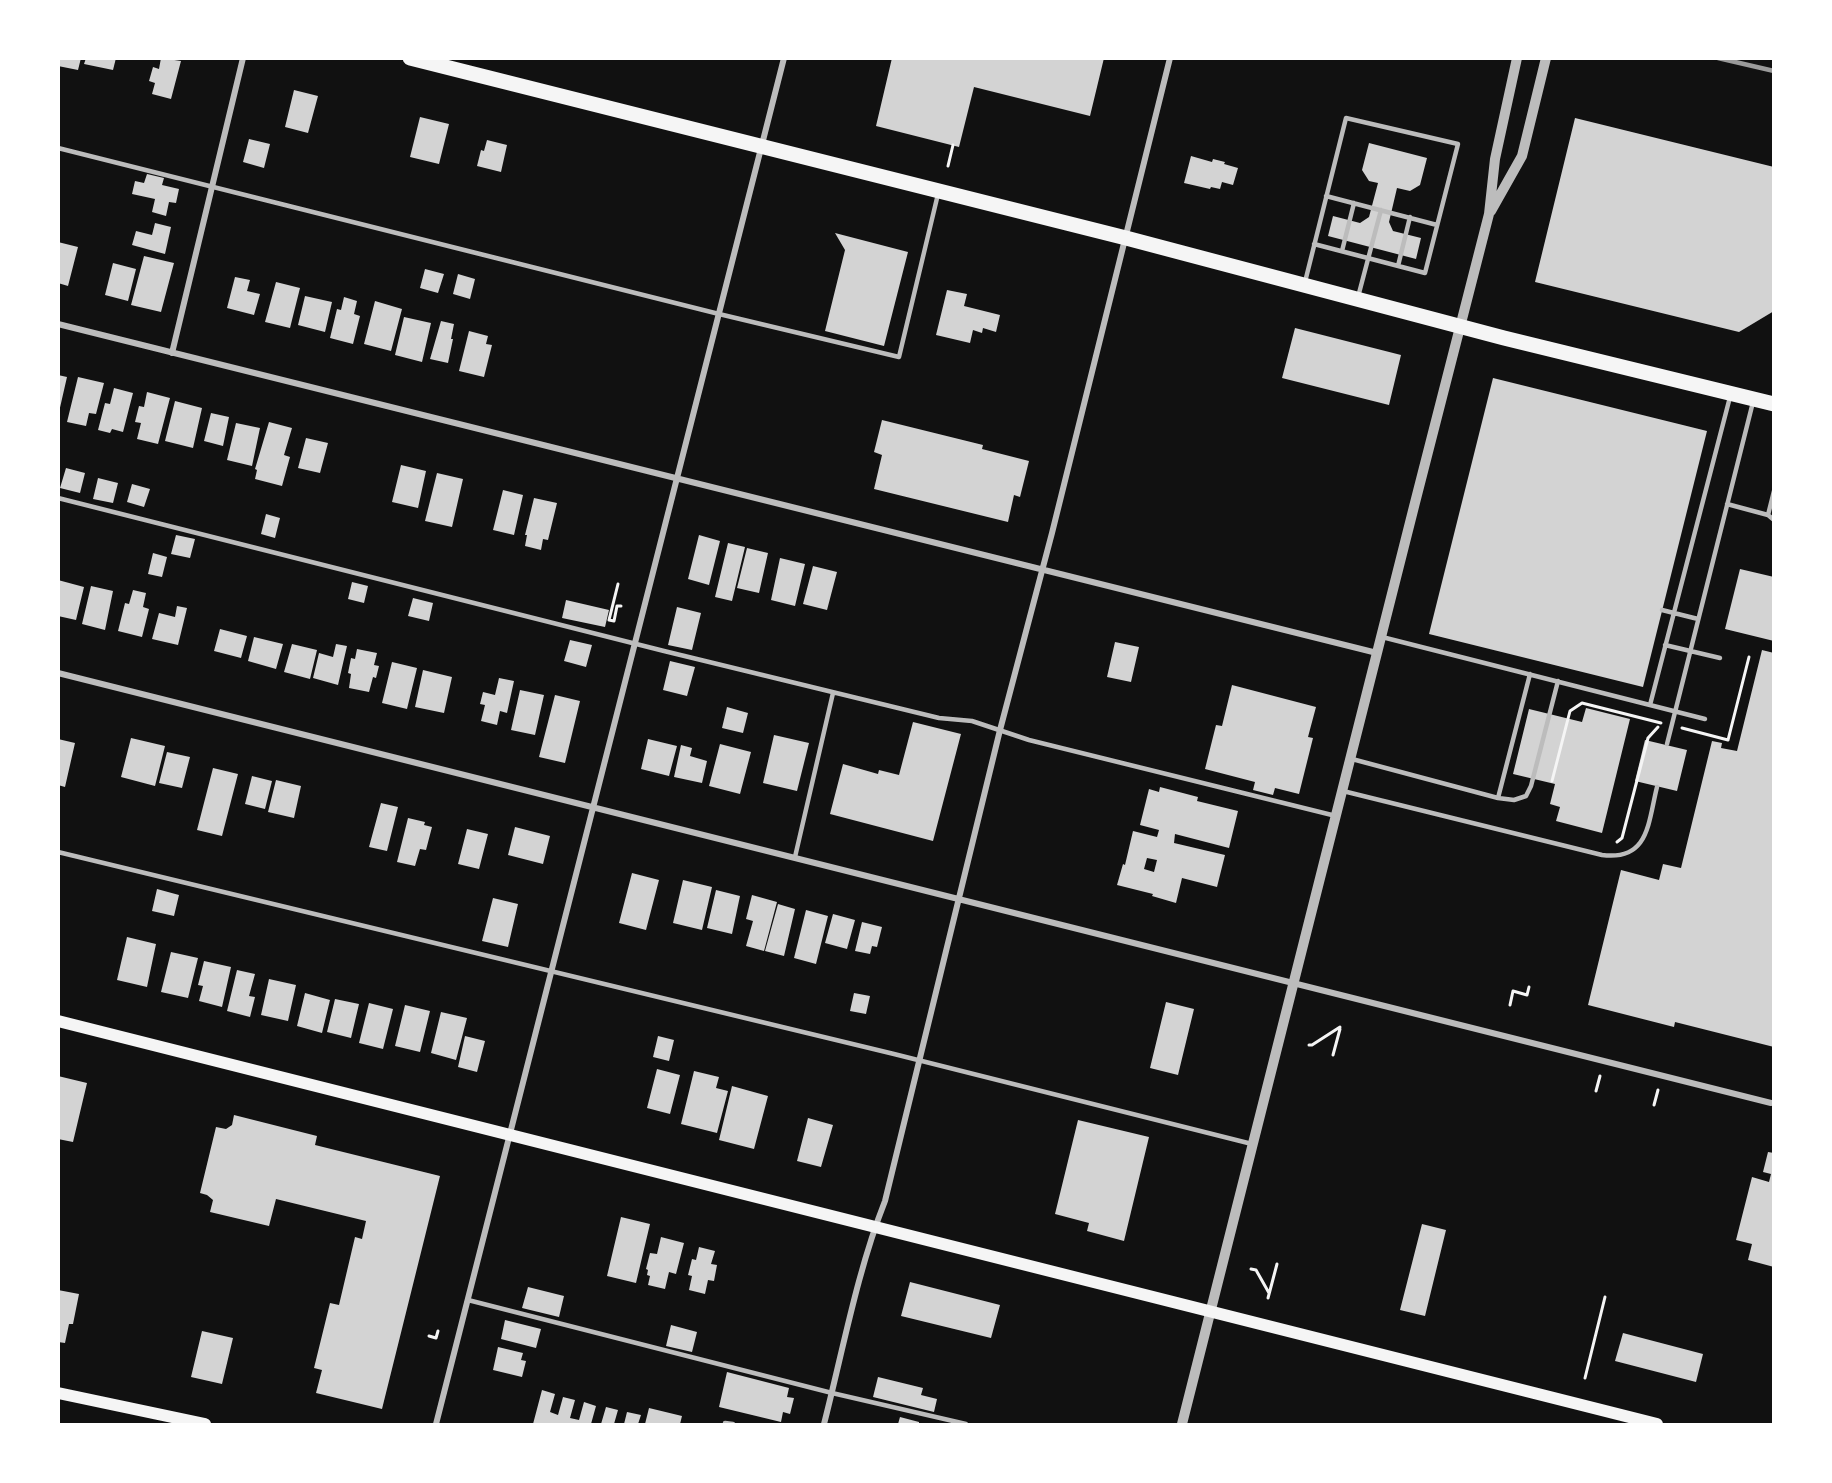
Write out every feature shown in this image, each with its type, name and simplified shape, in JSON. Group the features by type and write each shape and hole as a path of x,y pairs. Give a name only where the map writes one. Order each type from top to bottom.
{"main road":[{"path":"410,58 1126,238 1461,327 1773,404"},
{"path":"58,1021 1657,1425"},
{"path":"58,1393 205,1425"}],"street":[{"path":"172,353 243,58"},
{"path":"436,1425 784,58"},
{"path":"824,1425 921,1061 999,730 1042,570 1170,58"},
{"path":"1182,1425 1489,214 1495,159 1517,58"},
{"path":"1489,214 1522,156 1546,58"},
{"path":"58,324 1378,653"},
{"path":"58,673 1771,1103"}],"lane":[{"path":"1304,285 1314,244 1326,196 1346,118 1458,144 1425,273 1314,244"},
{"path":"58,148 719,314 900,357 938,191"},
{"path":"1326,196 1437,225"},
{"path":"1342,251 1354,203"},
{"path":"1358,300 1382,210"},
{"path":"1398,266 1410,218"},
{"path":"1650,705 1731,394"},
{"path":"1667,744 1673,728 1754,399"},
{"path":"1768,515 1773,491"},
{"path":"58,498 833,693 939,718 972,721 1029,740 1336,816"},
{"path":"1727,504 1768,515 1773,520"},
{"path":"1662,610 1698,620"},
{"path":"1382,637 1705,719"},
{"path":"1665,645 1720,658"},
{"path":"1498,798 1530,674"},
{"path":"1352,759 1498,798 1514,800 1526,796 1531,786 1558,681"},
{"path":"795,857 833,693"},
{"path":"1343,790 1602,855 1619,857 1636,849 1642,842 1657,787"},
{"path":"58,852 921,1061 1252,1144"},
{"path":"468,1300 966,1425"},
{"path":"725,1425 725,1422 733,1425"}],"path":[{"path":"948,166 953,146"},
{"path":"618,584 609,620 614,621 617,606 621,606"},
{"path":"1673,728 1718,740 1728,740 1749,657"},
{"path":"1573,700 1577,706"},
{"path":"1552,780 1570,711 1582,703 1665,724"},
{"path":"1616,843 1622,838 1648,738 1659,726"},
{"path":"1509,1005 1513,991 1527,995 1529,987"},
{"path":"1309,1045 1312,1046 1341,1027 1333,1055"},
{"path":"1596,1091 1600,1076"},
{"path":"1654,1105 1658,1090"},
{"path":"1251,1269 1256,1270 1269,1296 1277,1264"},
{"path":"1585,1378 1605,1297"},
{"path":"429,1336 436,1338 438,1331"}],"building":[{"path":"58,58 81,58 78,70 58,66"},
{"path":"86,58 116,58 113,70 84,64"},
{"path":"161,58 181,61 171,99 152,94 155,83 149,81 153,67 159,69"},
{"path":"892,58 1104,58 1090,116 974,87 959,147 876,126"},
{"path":"294,90 318,96 308,133 285,127"},
{"path":"420,117 449,124 439,164 410,157"},
{"path":"1575,118 1774,167 1774,311 1739,332 1535,282"},
{"path":"249,139 270,144 264,168 243,162"},
{"path":"487,140 507,145 501,172 477,166 481,150 484,151"},
{"path":"1369,143 1427,158 1420,185 1410,191 1397,188 1389,222 1393,231 1421,238 1416,259 1328,236 1333,216 1360,223 1369,217 1378,183 1369,181 1362,170"},
{"path":"1191,156 1212,162 1213,159 1225,162 1224,164 1238,168 1233,185 1222,182 1220,189 1211,187 1210,189 1184,183"},
{"path":"147,174 164,178 162,185 179,189 176,203 169,202 166,216 152,212 155,199 132,194 135,181 144,183"},
{"path":"155,223 171,227 165,254 132,245 136,231 152,235"},
{"path":"835,233 908,252 884,346 825,331 845,250"},
{"path":"58,242 78,247 68,286 58,283"},
{"path":"144,256 174,263 161,312 131,305"},
{"path":"113,263 136,269 128,301 105,295"},
{"path":"425,269 444,274 438,293 420,288"},
{"path":"458,274 475,279 470,299 453,294"},
{"path":"235,277 250,280 247,291 260,294 254,315 227,308"},
{"path":"276,282 300,288 290,328 265,322"},
{"path":"947,290 967,294 964,306 1000,315 996,332 983,328 982,333 973,330 970,343 936,335"},
{"path":"305,296 332,302 325,332 298,325"},
{"path":"344,297 357,301 354,314 360,316 353,344 330,338 337,309 341,310"},
{"path":"375,301 402,309 391,351 364,344"},
{"path":"404,317 431,323 422,362 395,355"},
{"path":"441,321 454,324 448,363 430,359"},
{"path":"1295,328 1401,355 1389,405 1282,378"},
{"path":"469,331 488,336 486,344 492,345 484,377 459,371"},
{"path":"58,375 67,377 59,412 58,411"},
{"path":"78,377 104,383 96,414 89,413 86,426 67,422"},
{"path":"1493,378 1707,431 1643,687 1429,634"},
{"path":"114,388 133,393 123,432 112,429 110,433 98,430 105,403 110,404"},
{"path":"147,392 170,398 158,444 137,439 141,423 135,422 139,406 144,407"},
{"path":"175,401 202,408 193,448 165,441"},
{"path":"211,413 229,417 223,446 204,441"},
{"path":"882,420 983,445 982,449 1029,461 1020,497 1014,495 1008,522 874,489 882,455 874,452"},
{"path":"269,422 292,428 284,455 290,457 282,486 255,479 257,470 255,469"},
{"path":"236,423 260,428 252,466 227,460"},
{"path":"306,438 328,443 320,473 298,468"},
{"path":"401,465 426,471 418,508 392,502"},
{"path":"66,468 85,473 80,493 60,488"},
{"path":"437,473 463,479 452,527 425,521"},
{"path":"98,478 118,483 113,503 93,499"},
{"path":"132,484 150,489 144,507 127,502"},
{"path":"503,490 523,495 514,535 493,530"},
{"path":"534,498 557,503 548,540 543,539 541,550 525,546 527,535 525,535"},
{"path":"266,514 280,518 275,538 261,534"},
{"path":"176,535 195,539 190,558 171,554"},
{"path":"699,535 720,541 709,585 688,579"},
{"path":"728,543 745,547 732,601 715,597"},
{"path":"747,548 768,553 759,593 737,588"},
{"path":"153,553 167,557 162,577 148,574"},
{"path":"780,558 805,564 795,606 771,600"},
{"path":"813,566 837,572 827,610 803,604"},
{"path":"1740,569 1774,577 1774,641 1725,629"},
{"path":"58,580 84,587 76,620 58,616"},
{"path":"352,582 368,586 364,603 348,599"},
{"path":"91,586 113,591 105,630 82,624"},
{"path":"133,590 146,593 143,607 149,609 142,637 118,631 125,603 129,604"},
{"path":"413,598 433,603 429,621 408,616"},
{"path":"566,600 609,610 605,627 562,618"},
{"path":"177,606 187,608 178,645 152,639 159,613 175,617"},
{"path":"677,607 701,613 692,650 668,645"},
{"path":"220,629 247,636 241,658 214,651"},
{"path":"254,637 283,644 276,669 248,661"},
{"path":"570,640 592,645 586,667 564,661"},
{"path":"1115,642 1139,647 1131,682 1107,677"},
{"path":"292,644 317,650 310,679 284,672"},
{"path":"336,644 347,646 338,685 313,678 319,653 333,657"},
{"path":"357,649 377,653 374,665 379,666 369,692 349,688 351,674 348,673 351,658 355,659"},
{"path":"1762,650 1774,653 1774,1047 1675,1022 1674,1027 1588,1005 1621,870 1659,880 1663,864 1681,868 1712,741 1722,743 1721,748 1737,751"},
{"path":"670,661 695,667 687,696 663,690"},
{"path":"392,662 417,668 407,709 382,703"},
{"path":"423,670 452,677 444,713 415,707"},
{"path":"499,678 514,681 507,713 500,711 497,725 481,721 485,705 480,704 483,692 495,695"},
{"path":"1232,685 1316,707 1308,737 1313,738 1299,794 1275,788 1273,795 1253,790 1255,782 1205,769 1216,725 1222,726"},
{"path":"520,690 544,695 535,735 511,730"},
{"path":"555,695 580,701 565,763 539,757"},
{"path":"727,707 748,713 743,733 722,728"},
{"path":"1586,708 1630,719 1602,833 1556,821 1560,807 1550,804 1555,784 1513,774 1529,709 1582,722"},
{"path":"913,722 961,734 933,841 830,814 843,764 878,774 879,770 899,775"},
{"path":"774,735 809,743 797,791 763,783"},
{"path":"131,738 165,746 155,786 121,777"},
{"path":"58,739 75,743 65,787 58,785"},
{"path":"648,739 677,746 669,776 641,769"},
{"path":"1645,740 1687,750 1677,791 1635,781"},
{"path":"720,744 751,752 740,794 709,786"},
{"path":"681,745 692,748 690,756 707,761 702,783 674,777"},
{"path":"167,752 190,757 182,788 159,783"},
{"path":"213,768 238,774 222,836 197,830"},
{"path":"252,776 272,781 265,809 245,804"},
{"path":"276,780 301,786 294,818 268,812"},
{"path":"1160,787 1198,797 1197,801 1238,811 1229,848 1175,834 1174,843 1225,855 1217,887 1182,878 1176,903 1152,896 1153,894 1117,885 1123,864 1125,865 1133,831 1157,837 1159,830 1140,825 1149,789 1159,792","holes":["1147,858 1157,860 1154,872 1144,869"]},
{"path":"381,803 398,807 387,851 369,847"},
{"path":"408,818 425,822 424,825 432,827 426,850 420,849 415,866 397,862"},
{"path":"515,827 550,836 543,864 508,855"},
{"path":"467,829 488,834 479,869 458,864"},
{"path":"632,873 659,880 646,930 619,923"},
{"path":"683,880 712,887 702,930 673,923"},
{"path":"157,889 179,895 174,916 152,911"},
{"path":"716,890 740,896 732,934 707,928"},
{"path":"752,895 777,902 764,951 746,946 753,921 746,919"},
{"path":"493,898 518,904 508,947 482,941"},
{"path":"778,904 795,909 784,956 765,951"},
{"path":"806,910 828,916 816,964 794,958"},
{"path":"833,914 855,920 847,949 825,943"},
{"path":"862,922 882,927 877,947 872,946 870,954 855,951"},
{"path":"127,937 156,944 147,987 117,980"},
{"path":"171,952 198,958 188,998 161,992"},
{"path":"204,961 231,967 222,1007 199,1001 203,986 198,985"},
{"path":"237,970 255,974 249,996 255,997 250,1017 227,1011"},
{"path":"269,979 296,985 288,1021 261,1015"},
{"path":"305,993 330,1000 322,1033 297,1026"},
{"path":"854,993 870,996 866,1014 850,1011"},
{"path":"335,999 359,1004 351,1038 327,1032"},
{"path":"1166,1002 1194,1009 1178,1075 1150,1068"},
{"path":"369,1003 393,1009 383,1049 359,1043"},
{"path":"405,1005 430,1011 420,1052 395,1046"},
{"path":"441,1012 467,1018 456,1060 431,1053"},
{"path":"465,1036 485,1041 477,1072 458,1067"},
{"path":"658,1036 674,1040 669,1061 653,1057"},
{"path":"657,1069 680,1075 670,1114 647,1108"},
{"path":"694,1071 719,1077 716,1088 728,1091 717,1133 681,1124"},
{"path":"58,1076 87,1083 73,1142 58,1139"},
{"path":"732,1086 768,1096 754,1149 719,1140"},
{"path":"234,1115 317,1136 315,1145 440,1176 382,1409 316,1393 322,1370 314,1368 330,1303 339,1305 355,1237 362,1239 366,1221 276,1199 269,1226 210,1212 213,1200 200,1193 216,1127 226,1129 232,1125"},
{"path":"808,1118 833,1125 821,1167 797,1161"},
{"path":"1078,1120 1149,1137 1124,1241 1087,1231 1089,1223 1055,1214"},
{"path":"1768,1152 1774,1153 1774,1267 1748,1260 1752,1244 1736,1240 1752,1177 1769,1182 1771,1174 1763,1172"},
{"path":"621,1217 650,1224 636,1283 607,1276"},
{"path":"1422,1224 1446,1230 1425,1316 1400,1310"},
{"path":"661,1237 684,1243 676,1274 669,1272 665,1289 648,1285 650,1276 647,1275 648,1270 646,1269 650,1253 657,1254"},
{"path":"699,1247 715,1251 711,1264 717,1265 714,1281 708,1280 705,1294 689,1290 692,1276 688,1275 692,1259 696,1260"},
{"path":"910,1282 1000,1305 991,1338 901,1316"},
{"path":"528,1287 564,1296 559,1317 522,1308"},
{"path":"58,1290 79,1294 73,1324 69,1324 65,1343 58,1342"},
{"path":"505,1320 541,1329 536,1348 501,1339"},
{"path":"671,1325 697,1332 692,1352 666,1346"},
{"path":"202,1331 233,1338 222,1384 191,1377"},
{"path":"1623,1333 1703,1354 1696,1382 1615,1361"},
{"path":"498,1347 523,1353 521,1360 526,1361 522,1377 493,1370"},
{"path":"727,1372 789,1388 787,1397 794,1398 790,1414 783,1412 781,1422 719,1407"},
{"path":"878,1377 923,1388 921,1395 937,1399 934,1412 873,1397"},
{"path":"542,1390 555,1394 550,1412 558,1415 563,1397 575,1400 570,1418 579,1420 584,1402 596,1406 591,1424 533,1424"},
{"path":"606,1407 618,1410 614,1424 601,1424"},
{"path":"649,1408 682,1416 680,1424 645,1424"},
{"path":"627,1412 641,1415 638,1424 624,1424"},
{"path":"900,1417 919,1422 919,1424 898,1424"}],"railway":[{"path":"1718,58 1774,71"}]}
